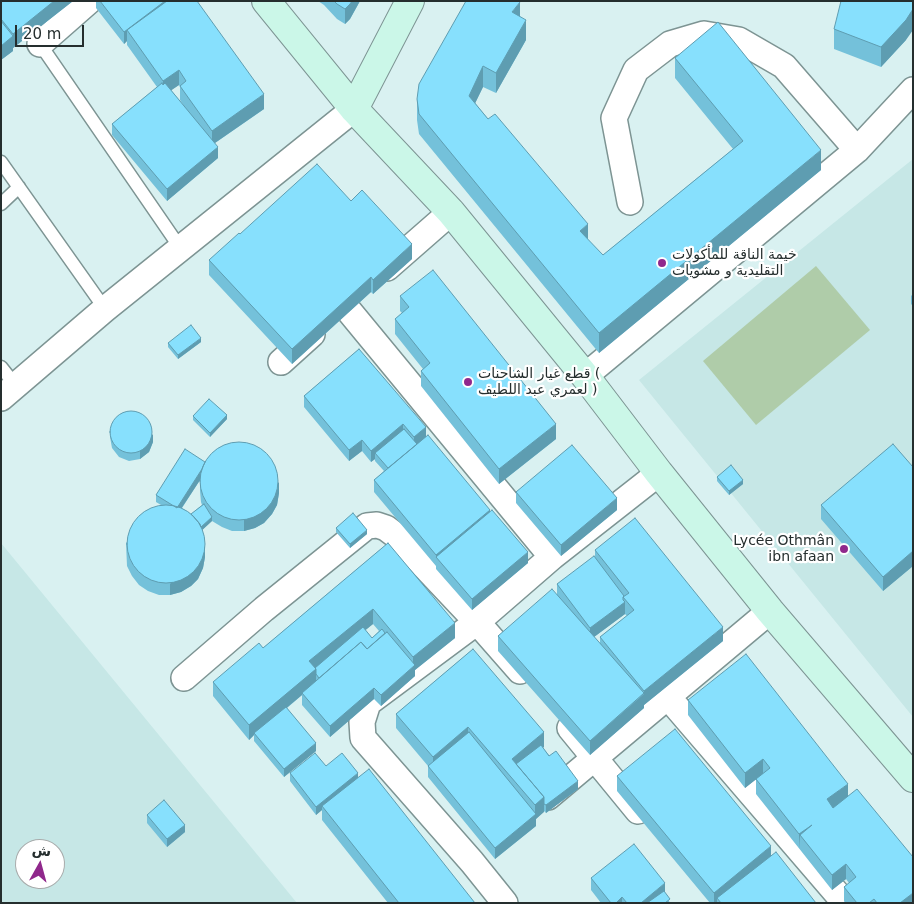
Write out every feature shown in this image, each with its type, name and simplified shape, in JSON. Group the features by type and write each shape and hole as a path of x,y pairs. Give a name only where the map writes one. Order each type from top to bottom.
{"main road":[{"path":"266,1 354,109 451,212 770,611 913,778"},
{"path":"354,109 410,1"}],"street":[{"path":"40,44 89,1"},
{"path":"630,202 614,118 636,70 670,44 704,34 739,40 784,66 857,150"},
{"path":"584,376 857,150 913,90"},
{"path":"6,383 181,249 354,109"},
{"path":"281,362 451,212"},
{"path":"359,293 552,557"},
{"path":"505,903 480,856 363,738 362,722 368,703 477,622 552,557 659,473"},
{"path":"184,678 264,608 367,526 377,525 386,528 394,534 477,622 533,686"},
{"path":"530,813 770,611"},
{"path":"668,697 845,903"},
{"path":"558,714 650,826"}],"lane":[{"path":"40,44 181,249"},
{"path":"1,162 104,308"},
{"path":"1,204 19,187"}],"shaded area":[{"name":"Lycée Othmân ibn afaan","path":"913,159 913,717 639,380"},
{"path":"1,543 297,903 1,903"}],"green space":[{"path":"816,266 870,330 756,425 703,361"}],"building":[{"path":"1,1 54,1 13,34 1,19"},
{"path":"100,1 165,1 124,32"},
{"path":"167,1 197,1 264,94 212,131 180,86 186,81 179,70 163,81 127,30"},
{"path":"334,1 352,1 345,9"},
{"path":"466,1 520,2 512,12 526,20 496,73 483,66 469,96 488,119 495,114 588,224 580,231 603,255 743,141 675,58 718,22 821,150 599,333 419,114 417,99 419,84"},
{"path":"841,1 913,1 913,9 906,20 881,47 834,29"},
{"path":"1,21 13,36 1,46"},
{"path":"162,83 163,85 165,83 218,147 167,189 112,124"},
{"path":"317,164 351,201 362,190 412,244 373,280 371,277 292,349 209,260"},
{"name":"قطع غيار الشاحنات ( لعمري عبد اللطيف )","path":"433,270 556,424 499,469 421,371 430,363 395,319 409,307 400,296"},
{"path":"191,325 201,338 178,355 168,343"},
{"path":"359,349 426,427 414,437 403,424 371,451 362,440 349,450 304,396"},
{"path":"209,399 227,415 210,433 193,416"},
{"path":"127,411 135,411 146,417 152,432 146,447 135,453 127,453 116,447 110,436 110,428 116,417"},
{"path":"404,429 417,444 388,468 375,453"},
{"path":"428,435 490,510 436,555 374,480"},
{"path":"231,442 247,442 261,448 272,459 278,473 278,489 272,503 261,514 247,520 231,520 217,514 206,503 200,489 200,473 206,459 217,448"},
{"path":"893,444 913,467 913,551 883,577 821,505"},
{"path":"572,445 617,498 561,545 516,492"},
{"path":"185,449 205,462 177,508 156,495"},
{"path":"731,465 743,480 729,491 717,477"},
{"path":"204,504 212,517 201,527 191,514"},
{"path":"158,505 174,505 188,511 199,522 205,536 205,552 199,566 188,577 174,583 158,583 144,577 133,566 127,552 127,536 133,522 144,511"},
{"path":"492,510 528,552 472,599 436,557"},
{"path":"353,513 367,530 350,544 336,528"},
{"path":"635,518 723,627 644,691 600,637 634,610 623,597 629,593 595,550"},
{"path":"388,543 455,623 413,657 373,609 309,661 316,669 249,725 213,682 259,643 263,648"},
{"path":"594,556 624,596 623,600 625,602 590,628 557,584"},
{"path":"552,589 644,693 590,741 498,636"},
{"path":"363,627 372,638 382,629 385,633 367,649 361,642 319,678 315,668"},
{"path":"387,632 415,665 381,695 374,688 330,726 302,693 361,642 367,649"},
{"path":"473,649 544,732 512,759 544,797 535,805 468,727 433,757 396,714"},
{"path":"746,654 848,784 827,799 833,808 857,789 913,857 913,893 900,903 877,903 874,899 869,903 857,903 844,887 856,877 846,864 832,875 800,835 812,825 799,834 756,779 770,768 763,759 745,773 688,700"},
{"path":"286,707 316,743 284,769 254,733"},
{"path":"675,729 771,846 714,893 617,776"},
{"path":"469,732 536,814 495,848 428,766"},
{"path":"541,745 549,756 556,751 578,781 546,805 544,804 544,797 516,764"},
{"path":"315,753 326,766 342,753 358,773 316,807 290,773"},
{"path":"369,769 475,903 399,903 322,806"},
{"path":"164,800 185,825 167,839 147,815"},
{"path":"634,844 665,883 641,903 627,903 622,897 616,903 611,903 591,878"},
{"path":"776,852 816,903 721,903 717,898"},
{"path":"664,891 670,899 665,903 647,903"}],"place":[{"name":"خيمة الناقة للمأكولات التقليدية و مشويات","path":"662,263"},
{"name":"قطع غيار الشاحنات ( لعمري عبد اللطيف )","path":"468,382"},
{"name":"Lycée Othmân ibn afaan","path":"844,549"}]}
